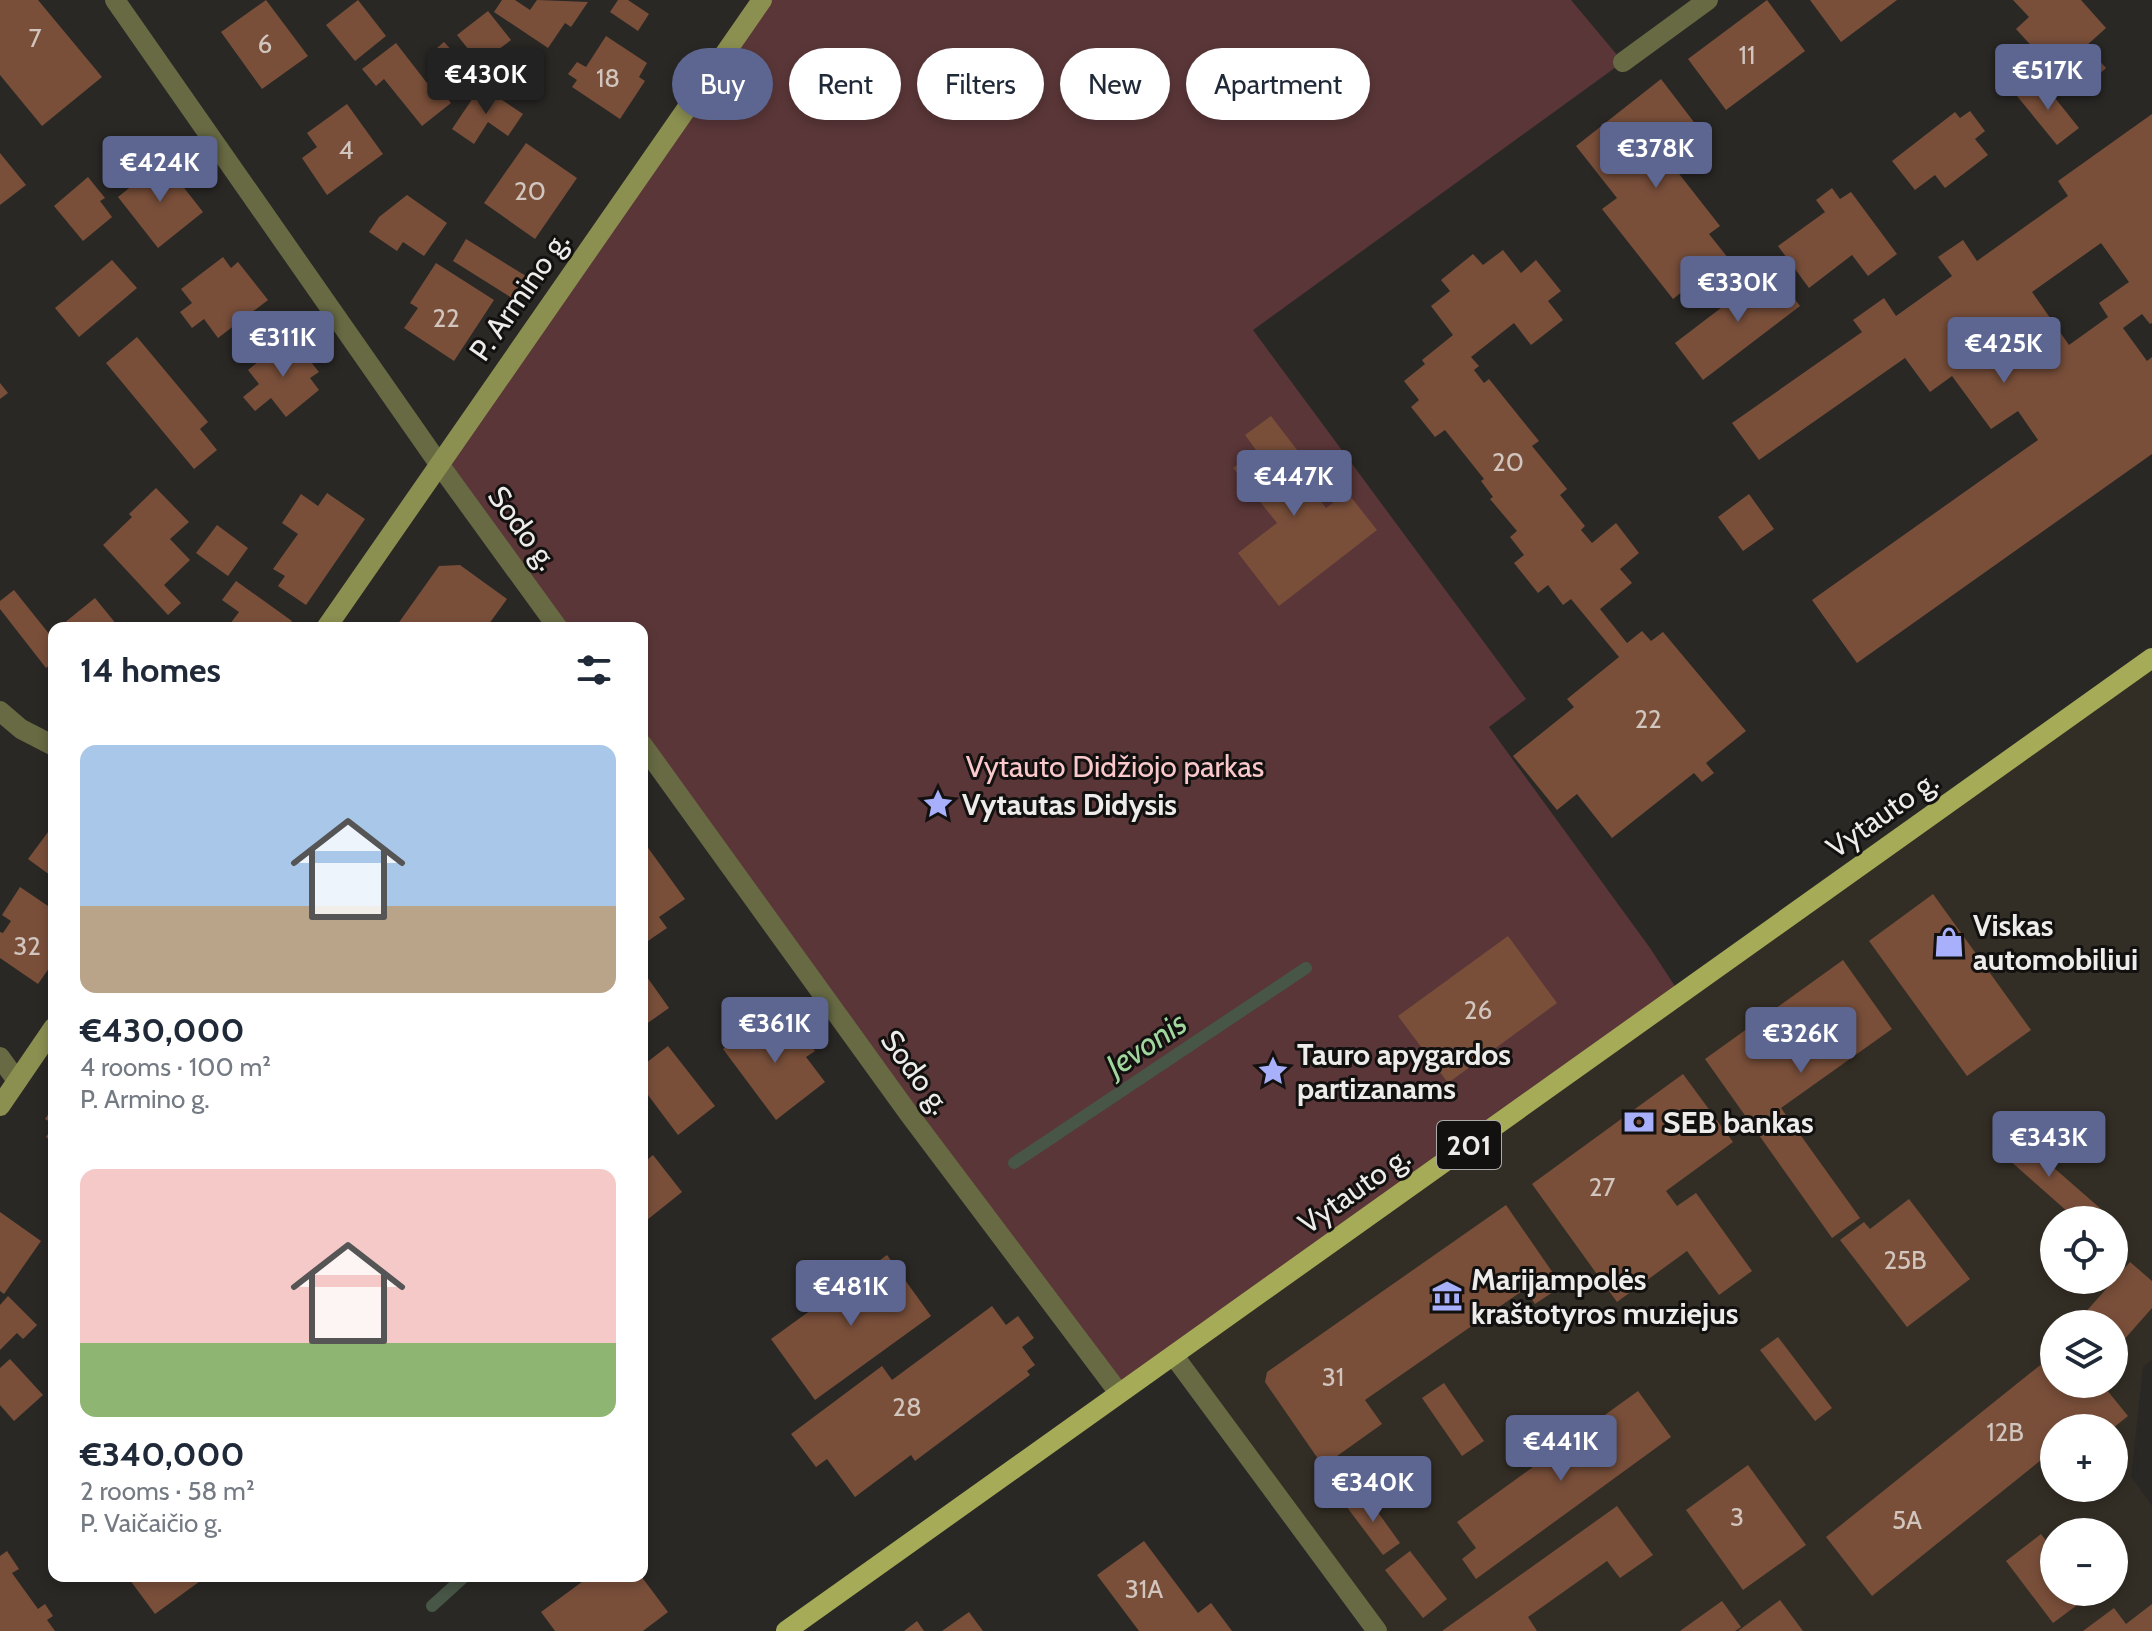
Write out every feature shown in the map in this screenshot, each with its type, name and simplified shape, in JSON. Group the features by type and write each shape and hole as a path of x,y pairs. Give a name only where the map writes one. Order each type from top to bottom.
{"main road":[{"name":"P. Armino g.","path":"330,622 762,0"},
{"name":"Vytauto g.","path":"786,1631 2152,658"},
{"path":"0,1106 48,1036"}],"street":[{"name":"Sodo g.","path":"115,0 439,464 554,622"},
{"path":"1623,62 1708,0"},
{"path":"0,711 21,729 48,743"},
{"name":"Sodo g.","path":"648,752 909,1114 1119,1393"},
{"path":"0,1057 17,1081"},
{"path":"1174,1356 1377,1631"}],"shaded area":[{"path":"2152,658 2152,1360 2143,1367 2131,1477 2152,1506 2152,1631 1377,1631 1174,1356"}],"green space":[{"name":"Vytauto Didžiojo parkas","path":"762,0 1571,0 1623,62 1253,330 1526,699 1489,727 1680,994 1119,1393 648,752 648,622 554,622 439,464 678,120 773,120 773,48 729,48"}],"building":[{"path":"0,0 38,0 102,77 42,126 0,75"},
{"path":"266,0 308,56 262,89 221,32"},
{"path":"358,0 386,36 355,61 326,25"},
{"path":"502,0 515,0 530,10 537,0 588,2 571,27 565,23 548,48 494,12"},
{"path":"618,0 628,0 649,14 638,31 610,12"},
{"path":"1767,0 1805,51 1726,110 1688,59"},
{"path":"1810,0 1897,0 1841,42"},
{"path":"2013,0 2081,0 2106,28 2086,46 2106,68 2093,80 2072,57 2055,72 2016,29 2029,17"},
{"path":"488,11 511,40 480,64 457,35"},
{"path":"606,36 647,63 639,77 645,81 620,119 572,87 577,80 568,74 577,62 586,67"},
{"path":"444,42 458,57 445,68 431,53"},
{"path":"396,43 427,83 432,79 451,103 422,126 384,79 376,86 362,69"},
{"path":"2039,78 2079,128 2057,145 2017,96"},
{"path":"1661,79 1703,134 1669,161 1720,226 1709,234 1736,268 1717,282 1709,271 1673,299 1602,209 1617,198 1576,146"},
{"path":"481,86 523,114 508,136 488,122 474,144 452,129"},
{"path":"347,104 383,154 327,195 302,158 317,147 307,133"},
{"path":"1970,111 1985,131 1975,139 1988,155 1945,188 1935,175 1915,190 1892,161 1955,112 1960,118"},
{"path":"2152,114 2152,323 2142,314 2123,328 2147,361 2152,357 2152,454 1857,663 1812,600 2038,440 2018,411 1991,429 1952,376 1930,392 1905,358 1759,460 1732,423 1862,332 1853,320 1884,298 1896,316 1952,276 1938,257 1963,240 1977,261 2068,196 2058,181","holes":["2101,243 2129,282 2099,303 2108,317 2069,345 2032,292"]},
{"path":"526,143 577,178 535,239 484,203"},
{"path":"0,153 26,185 0,205"},
{"path":"163,161 203,212 158,248 118,197"},
{"path":"88,177 105,198 100,201 112,217 83,241 54,206"},
{"path":"1832,188 1840,199 1851,192 1897,254 1868,276 1852,255 1809,288 1778,246 1825,212 1816,200"},
{"path":"407,195 447,223 424,256 403,242 397,251 369,232 379,217"},
{"path":"466,239 526,276 512,298 453,261"},
{"path":"1503,250 1521,273 1536,260 1561,291 1548,301 1563,320 1531,345 1514,323 1471,357 1479,366 1474,370 1484,383 1489,379 1539,441 1532,446 1567,489 1560,495 1585,526 1581,530 1592,543 1616,523 1639,553 1620,569 1632,583 1600,609 1627,643 1642,631 1651,641 1663,632 1746,731 1706,763 1714,773 1702,782 1694,773 1612,838 1577,794 1557,810 1513,756 1574,707 1567,699 1619,657 1571,599 1563,605 1548,585 1538,593 1514,563 1524,555 1510,537 1517,531 1490,499 1493,497 1481,481 1484,479 1445,430 1435,437 1411,407 1419,400 1404,381 1425,364 1422,360 1453,335 1431,306 1450,291 1441,280 1473,254 1483,265"},
{"path":"223,257 231,268 238,262 268,300 218,338 204,319 192,328 180,312 192,303 181,289"},
{"path":"112,260 137,288 79,337 55,308"},
{"path":"436,263 494,300 454,361 404,328 418,308 410,303"},
{"path":"1772,269 1800,306 1703,380 1675,343"},
{"path":"290,336 319,372 310,378 319,390 286,417 271,398 255,411 243,397 259,384 248,370"},
{"path":"137,337 208,422 200,429 217,450 194,469 106,363"},
{"path":"0,383 8,393 0,399"},
{"path":"1271,416 1304,459 1294,466 1326,508 1347,492 1377,530 1279,606 1238,553 1277,523 1233,468 1256,450 1245,435"},
{"path":"156,488 189,522 170,539 190,560 164,585 181,603 168,615 103,545"},
{"path":"327,493 365,519 306,605 278,586 285,576 273,569 298,534 282,523 301,494 318,506"},
{"path":"1749,494 1774,529 1743,551 1718,517"},
{"path":"217,525 248,548 228,576 196,553"},
{"path":"460,565 507,599 490,622 399,622 439,566"},
{"path":"236,581 292,621 232,622 239,612 222,600"},
{"path":"14,590 48,632 46,668 0,609 0,601"},
{"path":"95,598 115,622 65,622"},
{"path":"48,832 48,874 28,859"},
{"path":"648,848 685,899 659,917 667,928 648,941"},
{"path":"20,887 48,906 48,970 38,984 0,958 0,932 3,933 11,921 2,915"},
{"path":"1933,894 2031,1030 1967,1076 1869,941"},
{"path":"1508,936 1557,1003 1448,1083 1398,1016"},
{"path":"1843,960 1892,1029 1781,1108 1860,1218 1832,1238 1705,1059"},
{"path":"648,978 669,1008 648,1023"},
{"path":"772,1011 792,1039 801,1032 815,1051 806,1057 825,1082 776,1120 723,1049"},
{"path":"668,1046 715,1106 678,1135 648,1095 648,1061"},
{"path":"1683,1074 1733,1142 1666,1191 1677,1206 1696,1193 1752,1271 1719,1295 1687,1251 1617,1302 1532,1184"},
{"path":"2014,1133 2098,1206 2061,1206 1999,1151"},
{"path":"653,1155 682,1192 648,1219 648,1159"},
{"path":"1909,1199 1970,1279 1907,1327 1840,1240 1864,1222 1870,1229"},
{"path":"1506,1205 1562,1286 1535,1304 1525,1289 1365,1400 1382,1424 1323,1466 1265,1382 1267,1372"},
{"path":"0,1212 41,1241 4,1294 0,1291"},
{"path":"887,1255 931,1316 815,1400 771,1339"},
{"path":"2130,1262 2152,1281 2152,1308 2128,1335 2128,1310 2087,1310 2102,1294 2128,1294"},
{"path":"8,1296 37,1325 23,1339 17,1333 0,1350 0,1305"},
{"path":"992,1306 1006,1325 1018,1316 1034,1338 1022,1347 1035,1365 1027,1371 1030,1375 915,1461 911,1455 855,1497 827,1459 816,1467 791,1434 882,1366 892,1380"},
{"path":"1778,1337 1832,1408 1815,1421 1760,1350"},
{"path":"10,1359 43,1395 14,1421 0,1405 0,1368"},
{"path":"2040,1365 2040,1398 2113,1398 2126,1414 2040,1414 2040,1461 1872,1596 1826,1537"},
{"path":"1444,1383 1484,1441 1462,1456 1422,1398"},
{"path":"1638,1391 1671,1437 1476,1579 1462,1559 1476,1548 1457,1522"},
{"path":"1748,1465 1806,1545 1743,1590 1686,1510"},
{"path":"1364,1493 1400,1543 1383,1555 1346,1506"},
{"path":"1617,1506 1653,1555 1620,1578 1607,1561 1528,1617 1537,1631 1442,1631"},
{"path":"2040,1535 2040,1606 2006,1561"},
{"path":"1144,1541 1198,1613 1211,1603 1232,1631 1139,1631 1097,1575"},
{"path":"7,1551 19,1569 12,1573 38,1609 45,1604 53,1616 47,1620 55,1631 0,1631 0,1556"},
{"path":"1410,1551 1447,1599 1423,1618 1385,1570"},
{"path":"131,1582 199,1582 155,1614"},
{"path":"582,1582 646,1582 668,1612 643,1631 555,1631 541,1612"},
{"path":"1780,1600 1803,1631 1738,1631"},
{"path":"1722,1601 1741,1627 1735,1631 1680,1631"},
{"path":"2152,1604 2152,1631 2083,1631 2114,1608 2126,1624"},
{"path":"2040,1606 2076,1606 2053,1623"},
{"path":"969,1612 983,1631 942,1631"},
{"path":"917,1621 924,1631 904,1631"}],"waterway":[{"name":"Jevonis","path":"1014,1163 1306,968"},
{"name":"Jevonis","path":"432,1606 458,1582"}],"place":[{"name":"Vytautas Didysis","path":"938,804"},
{"name":"Viskas automobiliui","path":"1949,942"},
{"name":"Tauro apygardos partizanams","path":"1273,1071"},
{"name":"SEB bankas","path":"1639,1122"},
{"name":"Marijampolės kraštotyros muziejus","path":"1447,1296"}]}
